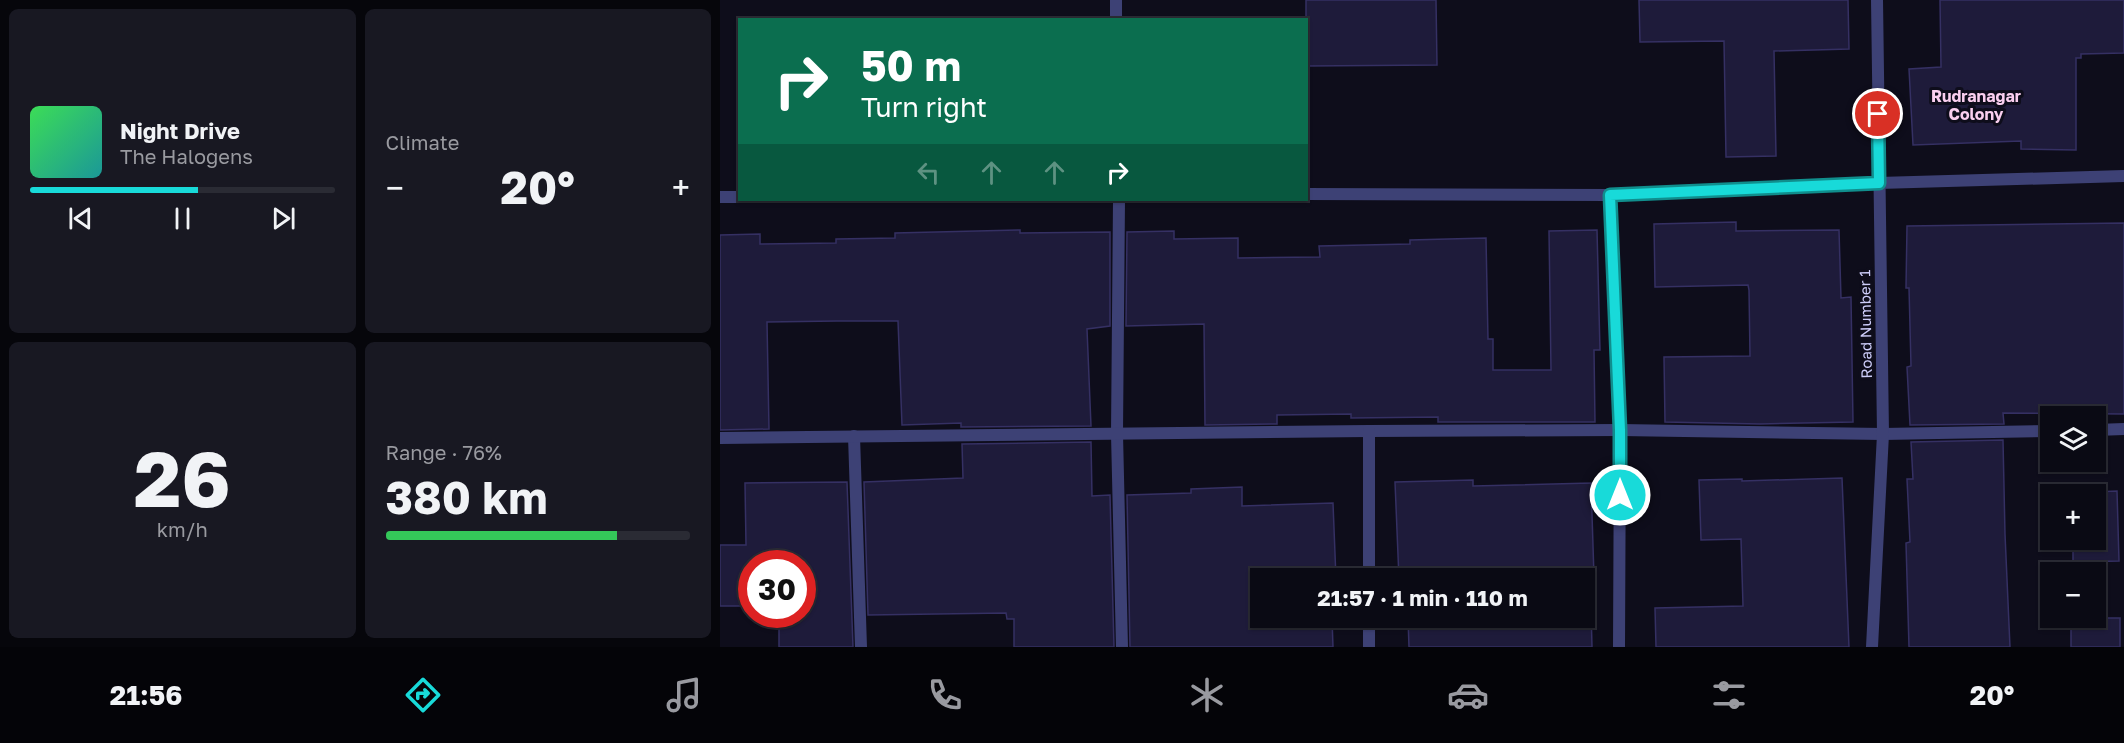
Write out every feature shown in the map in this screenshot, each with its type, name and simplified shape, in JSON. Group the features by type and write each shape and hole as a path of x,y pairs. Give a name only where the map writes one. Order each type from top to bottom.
{"street":[{"path":"1116,0 1116,18"},
{"name":"Road Number 1","path":"1872,647 1883,434 1877,0"},
{"path":"1308,194 1610,195 1879,183 2124,176"},
{"path":"1610,195 1620,430 1619,647"},
{"path":"720,197 738,197"},
{"path":"1119,201 1117,434 1122,647"},
{"path":"2106,430 2124,429"},
{"path":"720,438 1369,431 1620,430 1883,434 2040,431"},
{"path":"1369,431 1369,568"},
{"path":"854,436 861,647"},
{"path":"1369,628 1369,647"}],"building":[{"path":"1306,0 1436,0 1437,65 1308,66 1308,18 1306,18"},
{"path":"1639,0 1848,0 1849,49 1774,51 1776,156 1726,157 1724,41 1640,42"},
{"path":"1940,0 2124,0 2124,53 2081,54 2081,58 2076,58 2076,150 2021,149 2021,141 1913,145 1909,69 1941,67"},
{"path":"1736,222 1736,231 1839,230 1841,298 1851,297 1853,422 1760,424 1665,422 1664,357 1750,356 1749,290 1748,285 1655,287 1654,224"},
{"path":"2124,223 2124,414 2106,414 2106,406 2040,406 2040,413 2003,413 2004,424 1910,425 1907,367 1911,366 1909,288 1906,288 1907,226"},
{"path":"1020,230 1020,233 1110,232 1110,326 1087,329 1091,426 961,427 961,423 902,425 898,321 837,321 767,322 769,429 720,430 720,235 760,234 760,244 836,243 836,239 895,238 895,233"},
{"path":"1597,230 1600,350 1594,350 1595,422 1438,422 1438,417 1351,418 1351,414 1277,415 1277,424 1205,425 1204,324 1126,326 1127,232 1174,231 1174,239 1238,238 1238,258 1320,257 1319,246 1410,244 1410,240 1486,238 1488,339 1493,339 1493,370 1551,370 1549,231"},
{"path":"2003,440 2010,647 1909,647 1906,543 1910,542 1907,479 1913,479 1911,442"},
{"path":"1091,442 1092,496 1110,495 1114,647 1014,647 1014,619 1007,619 1006,613 868,615 864,482 963,478 962,444"},
{"path":"1842,478 1849,647 1656,647 1655,608 1743,606 1741,539 1701,540 1699,480"},
{"path":"1473,480 1473,486 1591,483 1594,568 1399,568 1395,482"},
{"path":"847,482 853,647 779,647 779,628 816,628 816,550 738,550 738,606 720,606 720,545 746,545 745,483"},
{"path":"1242,487 1242,506 1333,503 1336,568 1250,568 1250,628 1332,628 1333,647 1130,647 1127,495 1191,493 1191,489"},
{"path":"2106,491 2117,491 2119,561 2073,562 2073,550 2106,550"},
{"path":"2106,618 2120,618 2120,647 2071,647 2071,628 2106,628"},
{"path":"1408,628 1592,628 1592,647 1409,647"}],"district":[{"name":"Rudranagar Colony","path":"1976,105"}],"route":[{"path":"1620,495 1620,430 1610,195 1879,183 1878,114"}]}
